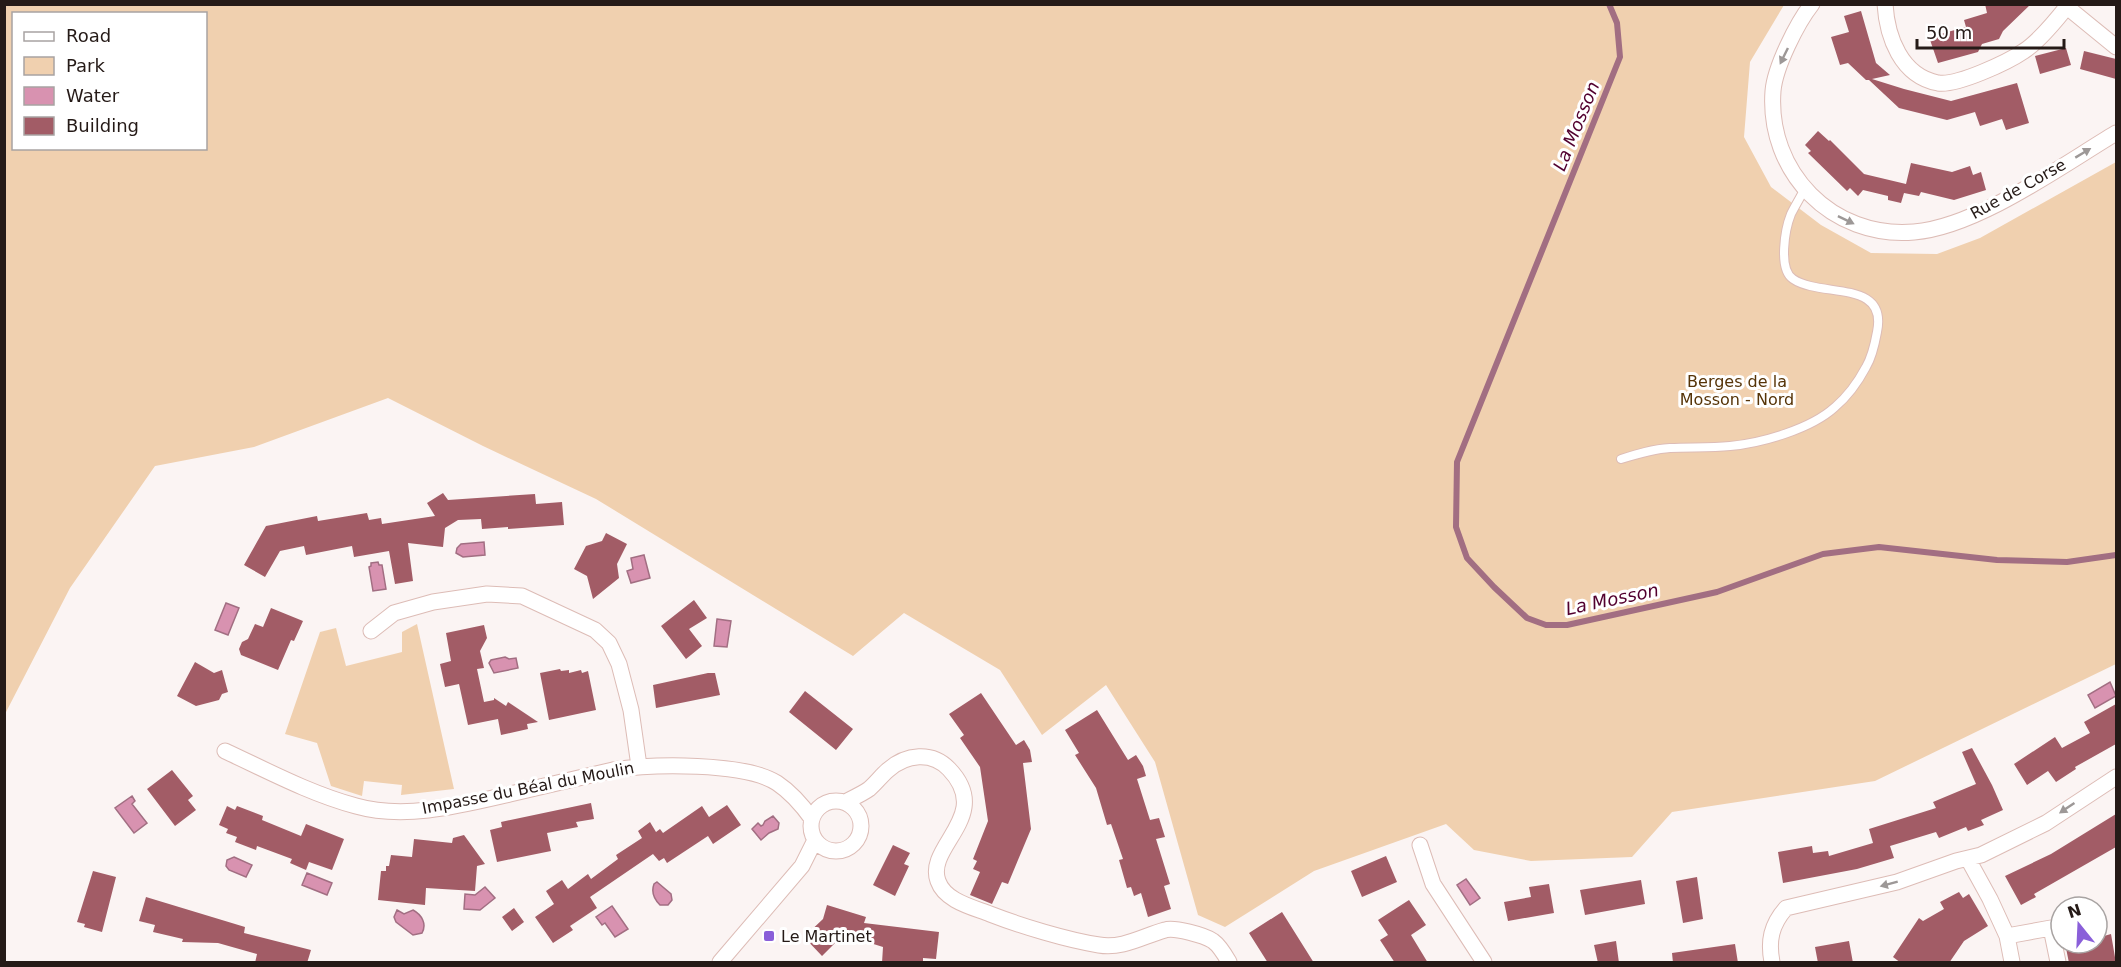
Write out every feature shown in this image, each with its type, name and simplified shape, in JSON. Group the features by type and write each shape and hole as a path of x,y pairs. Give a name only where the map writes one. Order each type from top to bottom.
{"street":[{"name":"Rue de Corse","path":"1812,4 1780,60 1773,89 1773,117 1784,158 1804,190 1833,214 1858,226 1886,232 1915,232 1952,224 1991,207 2116,133"},
{"path":"1885,4 1886,23 1895,49 1914,74 1939,83 1979,75 2025,51 2068,6 2116,47"},
{"path":"370,631 394,613 433,602 487,594 522,596 595,630 609,644 619,664 631,710 639,766"},
{"name":"Impasse du Béal du Moulin","path":"225,752 307,789 357,807 386,811 422,810 462,804 613,770 671,765 758,774 776,782 798,799 812,819"},
{"path":"845,802 867,790 890,768 911,757 937,760 955,775 963,793 965,808 960,823 941,856 937,878 942,890 958,901 1035,928 1100,945 1119,946 1168,929 1195,934 1213,941 1229,963"},
{"path":"1772,963 1770,949 1772,930 1786,908 1897,882 1968,859 2046,823 2116,777"},
{"path":"858,812 845,802 837,801 821,806 812,819 811,827 821,845 843,851 856,843 862,828 858,812 867,790"},
{"name":"Impasse du Béal du Moulin","path":"798,799 821,806"},
{"path":"720,963 821,845"},
{"path":"1420,845 1433,884 1484,963"},
{"path":"1968,859 2007,936 2012,963"},
{"path":"2007,936 2051,928 2058,963"}],"lane":[{"path":"1621,459 1661,449 1711,448 1760,441 1790,432 1834,408 1852,389 1868,365 1878,324 1877,314 1873,304 1866,298 1806,285 1791,278 1786,268 1784,252 1786,230 1791,214 1804,190"}],"green space":[{"name":"Berges de la Mosson - Nord","path":"5,5 1784,5 1750,62 1744,137 1771,187 1821,225 1871,253 1937,254 1980,238 2116,162 2116,664 1875,781 1672,812 1632,857 1531,861 1474,850 1446,824 1314,871 1225,927 1198,915 1155,762 1106,685 1042,735 1000,670 904,613 853,656 596,499 388,398 254,447 155,466 70,588 5,714"},
{"path":"417,624 454,789 401,795 402,785 364,781 362,796 331,786 317,743 285,734 320,632 336,628 346,666 402,652 402,632"}],"water":[{"path":"484,542 485,555 463,557 456,553 461,544"},
{"path":"644,555 650,578 631,583 627,571 633,569 631,558"},
{"path":"378,562 382,565 386,589 373,591 369,567 371,563"},
{"path":"226,603 239,608 228,635 215,630"},
{"path":"717,619 731,621 727,647 714,646"},
{"path":"505,657 516,658 518,668 494,673 489,663 491,660"},
{"path":"2110,682 2116,696 2095,708 2088,695"},
{"path":"132,796 135,801 132,804 147,823 134,833 115,808"},
{"path":"773,816 779,823 778,829 761,840 752,829 758,823 763,825"},
{"path":"234,857 252,865 246,877 229,870 226,866 227,860"},
{"path":"307,873 332,883 327,895 302,885"},
{"path":"1466,879 1480,898 1470,905 1457,885"},
{"path":"657,882 671,894 672,900 668,905 660,905 655,898 653,887"},
{"path":"485,887 495,898 480,910 464,909 465,894 475,895"},
{"path":"612,906 628,929 615,937 605,923 602,925 596,917"},
{"path":"397,910 404,914 413,910 419,914 424,923 422,933 413,935 396,922 394,917"}],"building":[{"path":"1985,4 2031,4 2003,31 1999,39 1982,44 1978,52 1938,63 1929,37 1966,27 1964,20 1987,13"},
{"path":"1861,11 1876,63 1890,75 1872,79 1951,101 2017,83 2029,123 2006,130 2002,119 1980,126 1975,112 1947,120 1899,108 1848,63 1840,65 1831,37 1849,32 1844,16"},
{"path":"2066,48 2071,65 2040,74 2035,56"},
{"path":"2084,51 2116,59 2116,79 2080,69"},
{"path":"1818,131 1864,174 1906,184 1911,163 1952,172 1970,166 1973,175 1981,172 1986,190 1954,200 1921,192 1919,196 1904,193 1901,203 1888,200 1888,196 1863,190 1858,196 1850,188 1847,191 1808,153 1811,151 1805,145"},
{"path":"443,493 448,500 535,494 536,504 562,502 564,525 482,529 481,519 458,520 445,528 443,547 408,543 413,581 395,584 389,551 354,557 352,546 306,555 304,546 280,551 265,577 244,565 266,526 317,516 318,521 367,513 369,520 381,518 382,524 435,516 427,503"},
{"path":"606,533 627,544 617,564 619,578 593,599 587,576 574,569 586,546 602,541"},
{"path":"694,600 707,618 689,629 702,646 686,659 661,626"},
{"path":"271,608 303,621 294,641 291,640 278,670 241,655 239,649 242,642 248,639 255,624 263,627"},
{"path":"484,625 487,638 480,651 484,668 477,669 484,702 494,700 494,698 506,706 508,702 538,722 527,724 528,729 501,735 498,719 468,725 459,684 445,687 440,664 451,661 446,633"},
{"path":"195,662 214,673 222,670 228,692 222,694 219,700 196,706 177,696"},
{"path":"560,669 561,671 569,670 569,673 588,671 596,710 549,720 540,673"},
{"path":"715,673 720,695 656,708 653,685"},
{"path":"805,691 853,729 836,750 789,712"},
{"path":"981,693 1016,745 1024,740 1030,750 1032,762 1023,763 1031,829 1008,884 1002,882 992,904 970,895 980,872 973,869 977,861 973,859 988,821 980,767 960,738 964,735 949,714"},
{"path":"2116,704 2116,744 2075,767 2076,769 2056,782 2048,771 2027,785 2014,764 2055,737 2062,748 2090,733 2084,722"},
{"path":"1097,710 1128,760 1136,755 1143,766 1146,776 1137,779 1150,820 1159,818 1165,837 1156,839 1170,884 1164,886 1171,909 1148,917 1141,893 1134,896 1131,887 1127,888 1119,860 1123,859 1111,824 1107,825 1096,788 1075,755 1079,753 1065,730"},
{"path":"1972,748 2003,810 1981,820 1984,825 1968,831 1966,827 1939,838 1936,832 1890,846 1894,858 1857,869 1783,883 1778,852 1812,846 1813,853 1828,851 1829,856 1873,843 1869,829 1936,808 1933,802 1976,784 1962,752"},
{"path":"172,770 193,796 188,800 196,810 175,826 147,789"},
{"path":"591,803 594,819 576,822 578,827 547,833 551,851 497,862 490,830 502,827 501,822"},
{"path":"727,805 741,825 713,844 708,836 667,863 664,858 659,861 653,854 590,897 597,908 570,926 573,930 553,943 535,917 554,904 546,891 562,880 568,889 588,874 591,879 618,859 616,855 642,838 638,831 650,822 656,832 660,829 663,833 702,806 709,817"},
{"path":"227,806 235,810 237,806 263,816 262,820 301,836 306,824 344,839 332,870 309,862 306,870 290,863 292,859 257,846 256,850 235,842 237,837 226,833 228,829 219,825"},
{"path":"2116,814 2116,847 2034,894 2036,897 2021,905 2005,876 2051,854"},
{"path":"464,835 485,864 477,866 475,891 426,888 425,905 378,900 381,871 386,871 391,855 412,857 414,839 452,843 453,838"},
{"path":"893,845 910,853 904,864 909,866 895,896 873,885"},
{"path":"1386,856 1397,882 1362,897 1351,871"},
{"path":"93,871 116,877 102,932 84,927 85,924 77,922"},
{"path":"1697,877 1703,919 1683,923 1676,881"},
{"path":"1641,880 1645,904 1585,915 1580,890"},
{"path":"1549,884 1554,913 1508,921 1504,902 1531,897 1529,887"},
{"path":"1959,892 1963,898 1969,894 1988,926 1964,941 1949,963 1901,963 1893,957 1919,918 1923,921 1944,909 1940,902"},
{"path":"146,897 245,927 244,933 311,950 307,963 255,963 257,954 218,943 182,942 183,939 153,932 155,925 139,921"},
{"path":"1409,900 1426,925 1411,935 1428,963 1395,963 1380,940 1388,935 1378,920"},
{"path":"827,905 866,917 864,923 939,932 936,959 923,958 923,963 882,963 883,947 848,936 846,944 837,941 822,956 804,937 823,919"},
{"path":"514,908 524,922 512,931 502,917"},
{"path":"1282,912 1314,963 1268,963 1249,933"},
{"path":"2111,934 2116,963 2069,963 2067,955 2109,955 2109,935"},
{"path":"1616,941 1619,963 1598,963 1594,945"},
{"path":"1849,941 1853,963 1818,963 1815,947"},
{"path":"1735,944 1738,963 1673,963 1672,953"}],"waterway":[{"name":"La Mosson","path":"1609,4 1617,23 1620,57 1457,462 1456,527 1467,558 1527,618 1546,625 1567,625 1717,592 1823,554 1879,547 1997,560 2067,562 2116,555"}],"place":[{"name":"Le Martinet","path":"769,936"}]}
